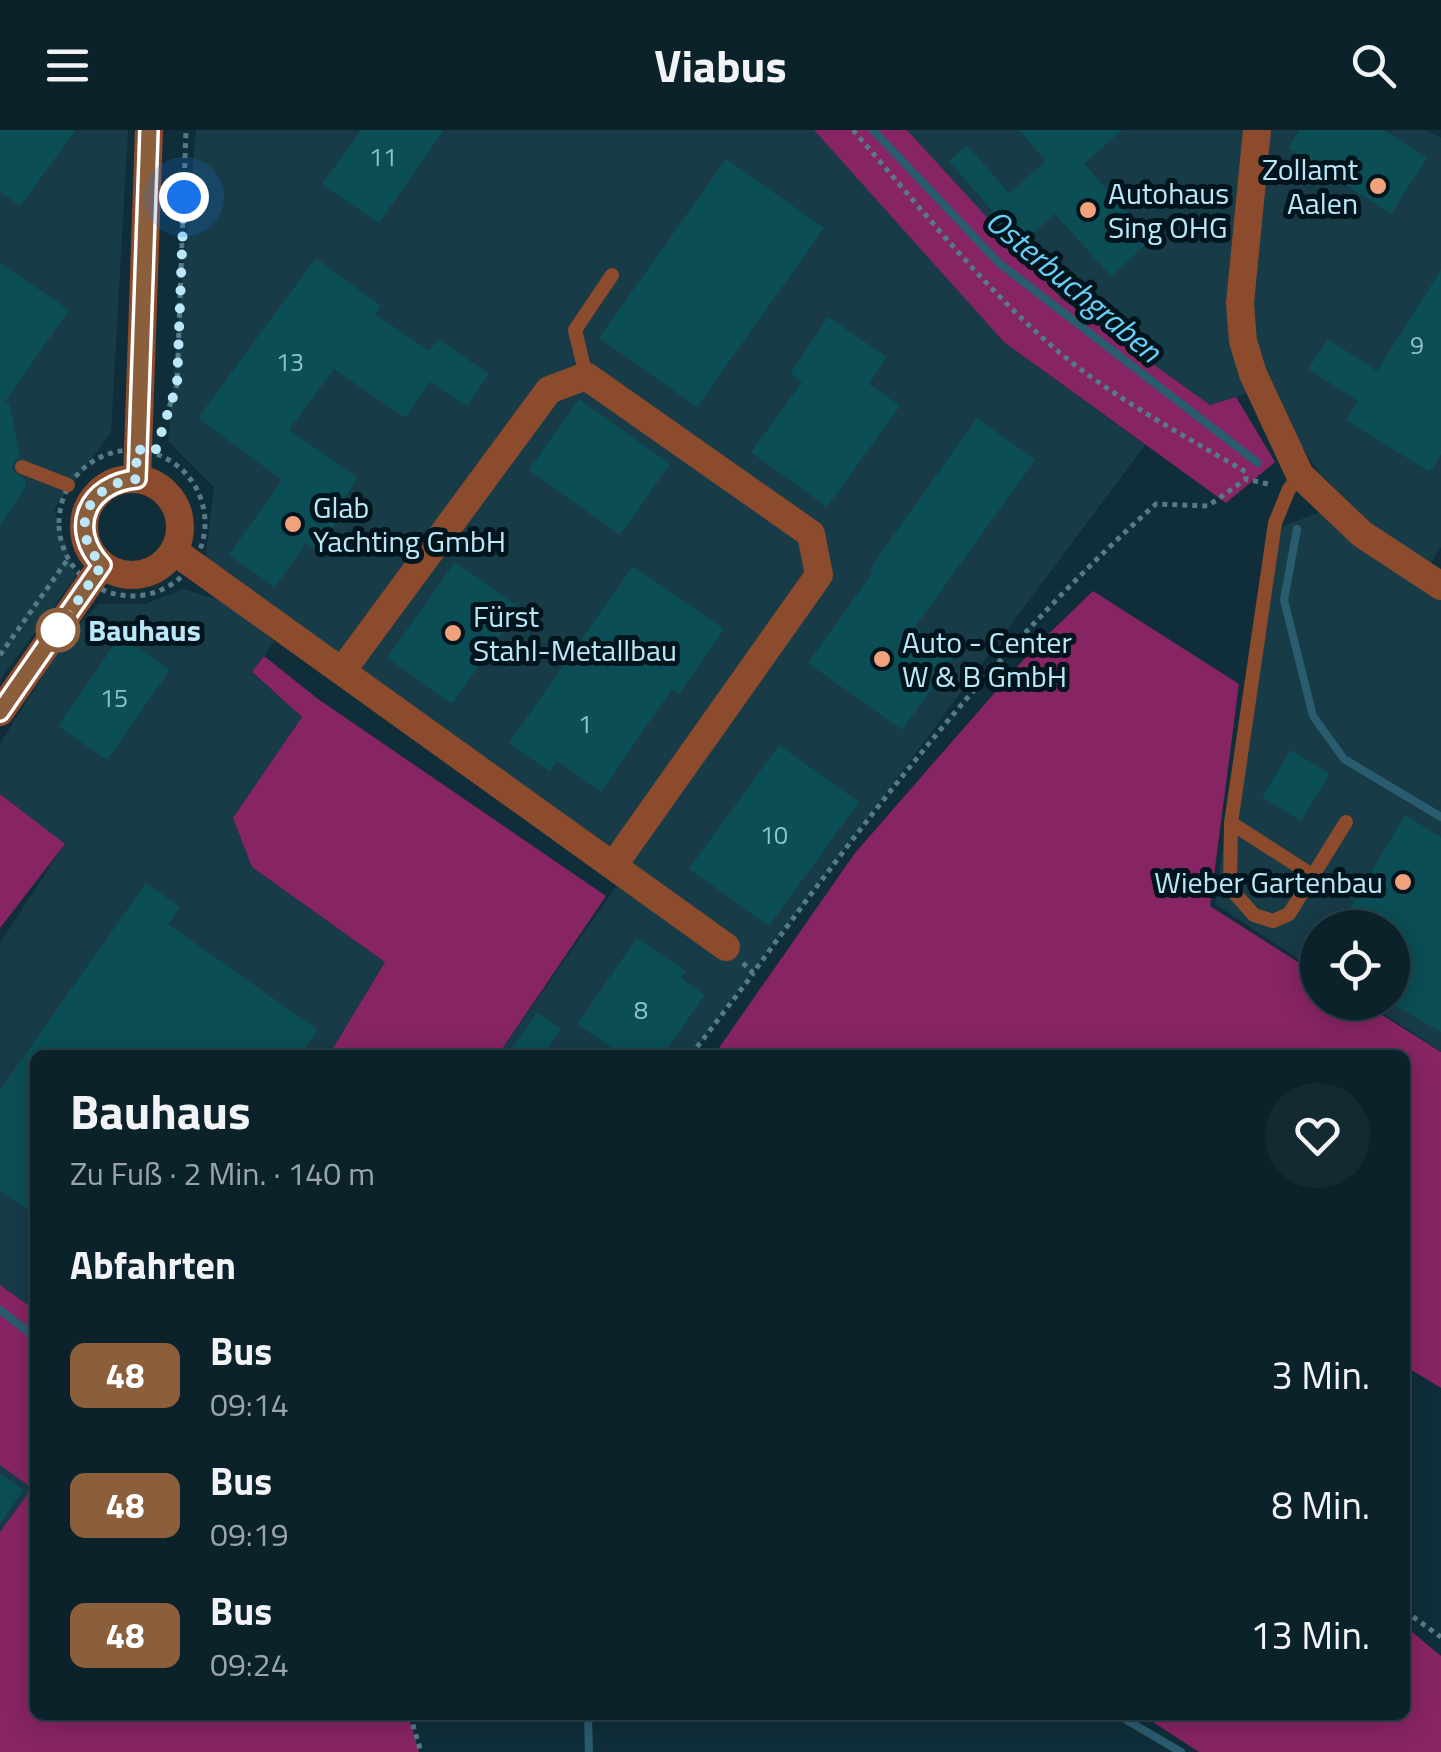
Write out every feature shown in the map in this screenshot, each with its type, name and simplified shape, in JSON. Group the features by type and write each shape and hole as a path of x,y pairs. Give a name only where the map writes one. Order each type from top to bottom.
{"street":[{"path":"137,479 149,130"},
{"path":"1257,130 1242,263 1243,341 1295,482 1362,534 1441,586"},
{"path":"342,672 549,390 586,376 810,534 819,576 613,866"},
{"path":"96,575 86,540 85,518 90,504 103,489 120,480 137,479 158,486 170,496 179,515 184,557 726,947"},
{"path":"96,575 144,574 184,557"},
{"path":"0,712 96,575"}],"lane":[{"path":"586,376 575,330 612,276"},
{"path":"22,467 68,485"},
{"path":"1295,482 1275,524 1230,823 1230,888 1254,914 1273,921 1289,914 1346,822"},
{"path":"1230,823 1312,874"}],"path":[{"path":"166,419 177,385 186,130"},
{"path":"852,130 996,293 1062,354 1136,407 1246,472 1246,478"},
{"path":"136,449 155,452 192,479 202,500 206,523 202,546 184,557 176,582 156,592 134,596 112,594 96,575 68,559 58,534 59,508 68,485 85,466 107,453 136,449"},
{"path":"695,1050 863,823 1030,630 1123,534 1156,504 1208,506 1246,478 1295,482"},
{"path":"0,655 68,559"},
{"path":"726,947 753,973"},
{"path":"1410,1615 1441,1637"},
{"path":"411,1720 421,1752"}],"shaded area":[{"path":"0,130 128,130 111,433 54,509 76,576 0,680"},
{"path":"196,130 814,130 1015,350 1145,445 695,1050 502,1050 620,881 205,563 214,487 168,441"},
{"path":"814,130 907,130 1062,299 1210,405 1236,397 1275,462 1226,503 1004,342"},
{"path":"907,130 1428,130 1441,138 1441,547 1430,564 1374,526 1319,473 1265,387 1210,405 1062,299"},
{"path":"1323,511 1441,596 1441,1051 1393,1020 1410,1020 1410,910 1300,910 1300,960 1215,904 1268,532"},
{"path":"183,589 238,606 274,642 252,673 302,717 233,818 252,867 385,962 332,1050 30,1050 30,1306 0,1285 0,943 64,845 0,794 0,744 67,637 99,604 145,604"},
{"path":"1093,591 1239,684 1210,906 1300,963 1300,1020 1390,1020 1441,1052 1441,1388 1410,1369 1410,1050 717,1050 855,853 1031,651"},
{"path":"264,656 318,699 606,896 501,1050 332,1050 385,962 252,867 233,818 302,717 252,672"},
{"path":"0,794 65,844 0,928"},
{"path":"0,1285 30,1306 30,1487 0,1465"},
{"path":"0,1465 30,1486 30,1492 0,1532"},
{"path":"30,1491 30,1720 409,1720 419,1752 0,1752 0,1532"},
{"path":"1410,1630 1441,1656 1441,1752 1199,1752 1150,1720 1410,1720"}],"building":[{"path":"0,130 76,130 20,206 0,192"},
{"path":"361,130 444,130 379,223 322,184"},
{"name":"Autohaus Sing OHG","path":"1019,130 1122,130 1084,164 1152,239 1111,276 1055,214 1021,244 949,161 967,145 1009,193 1046,161"},
{"name":"Zollamt Aalen","path":"1299,130 1384,130 1427,158 1391,214 1288,148"},
{"path":"726,159 824,228 697,407 599,338"},
{"path":"316,258 381,306 375,314 429,351 438,339 489,374 467,406 430,382 405,418 334,369 289,430 358,478 342,501 348,506 316,551 306,543 275,587 229,555 282,480 198,418"},
{"path":"0,263 69,310 4,403 9,402 20,457 13,462 12,470 25,480 26,486 0,525"},
{"path":"1441,270 1441,454 1430,472 1346,420 1358,401 1308,369 1328,339 1377,371"},
{"path":"828,317 887,357 869,384 900,406 827,507 751,452 802,382 790,374"},
{"path":"579,399 670,464 620,535 529,470"},
{"path":"977,418 1035,460 915,627 955,656 902,730 808,663"},
{"name":"Fürst Stahl-Metallbau","path":"455,562 520,608 452,704 387,658"},
{"path":"633,566 724,629 679,694 672,689 601,792 557,761 550,772 509,743"},
{"path":"120,636 170,670 107,760 58,726"},
{"path":"779,745 859,802 769,926 689,869"},
{"path":"1291,750 1330,774 1301,821 1262,797"},
{"name":"Wieber Gartenbau","path":"1405,815 1441,837 1441,1032 1410,1014 1410,910 1349,910"},
{"path":"146,883 180,907 168,924 318,1030 304,1050 30,1050 30,1211 0,1190 0,1090"},
{"path":"637,938 686,971 681,978 705,995 666,1050 615,1050 577,1024"},
{"path":"537,1013 561,1029 546,1050 511,1050"},
{"path":"0,1474 24,1490 0,1523"}],"waterway":[{"name":"Osterbuchgraben","path":"873,130 999,263 1258,463"},
{"name":"Osterbuchgraben","path":"1297,529 1284,600 1313,716 1344,759 1441,817"},
{"path":"0,1310 30,1333"},
{"path":"588,1720 589,1752"},
{"path":"1127,1720 1181,1752"}],"bus line":[{"name":"48","path":"0,712 102,565 86,540 85,518 90,504 103,489 120,480 137,479 149,130"}],"place":[{"name":"Zollamt Aalen","path":"1378,186"},
{"name":"Autohaus Sing OHG","path":"1088,210"},
{"name":"Glab Yachting GmbH","path":"293,524"},
{"name":"Bauhaus","path":"58,630"},
{"name":"Fürst Stahl-Metallbau","path":"453,633"},
{"name":"Auto - Center W & B GmbH","path":"882,659"},
{"name":"Wieber Gartenbau","path":"1403,882"}],"route":[{"path":"58,630 102,565 86,540 85,518 90,504 103,489 120,480 137,479 136,449 155,452 177,385 184,197"}]}
